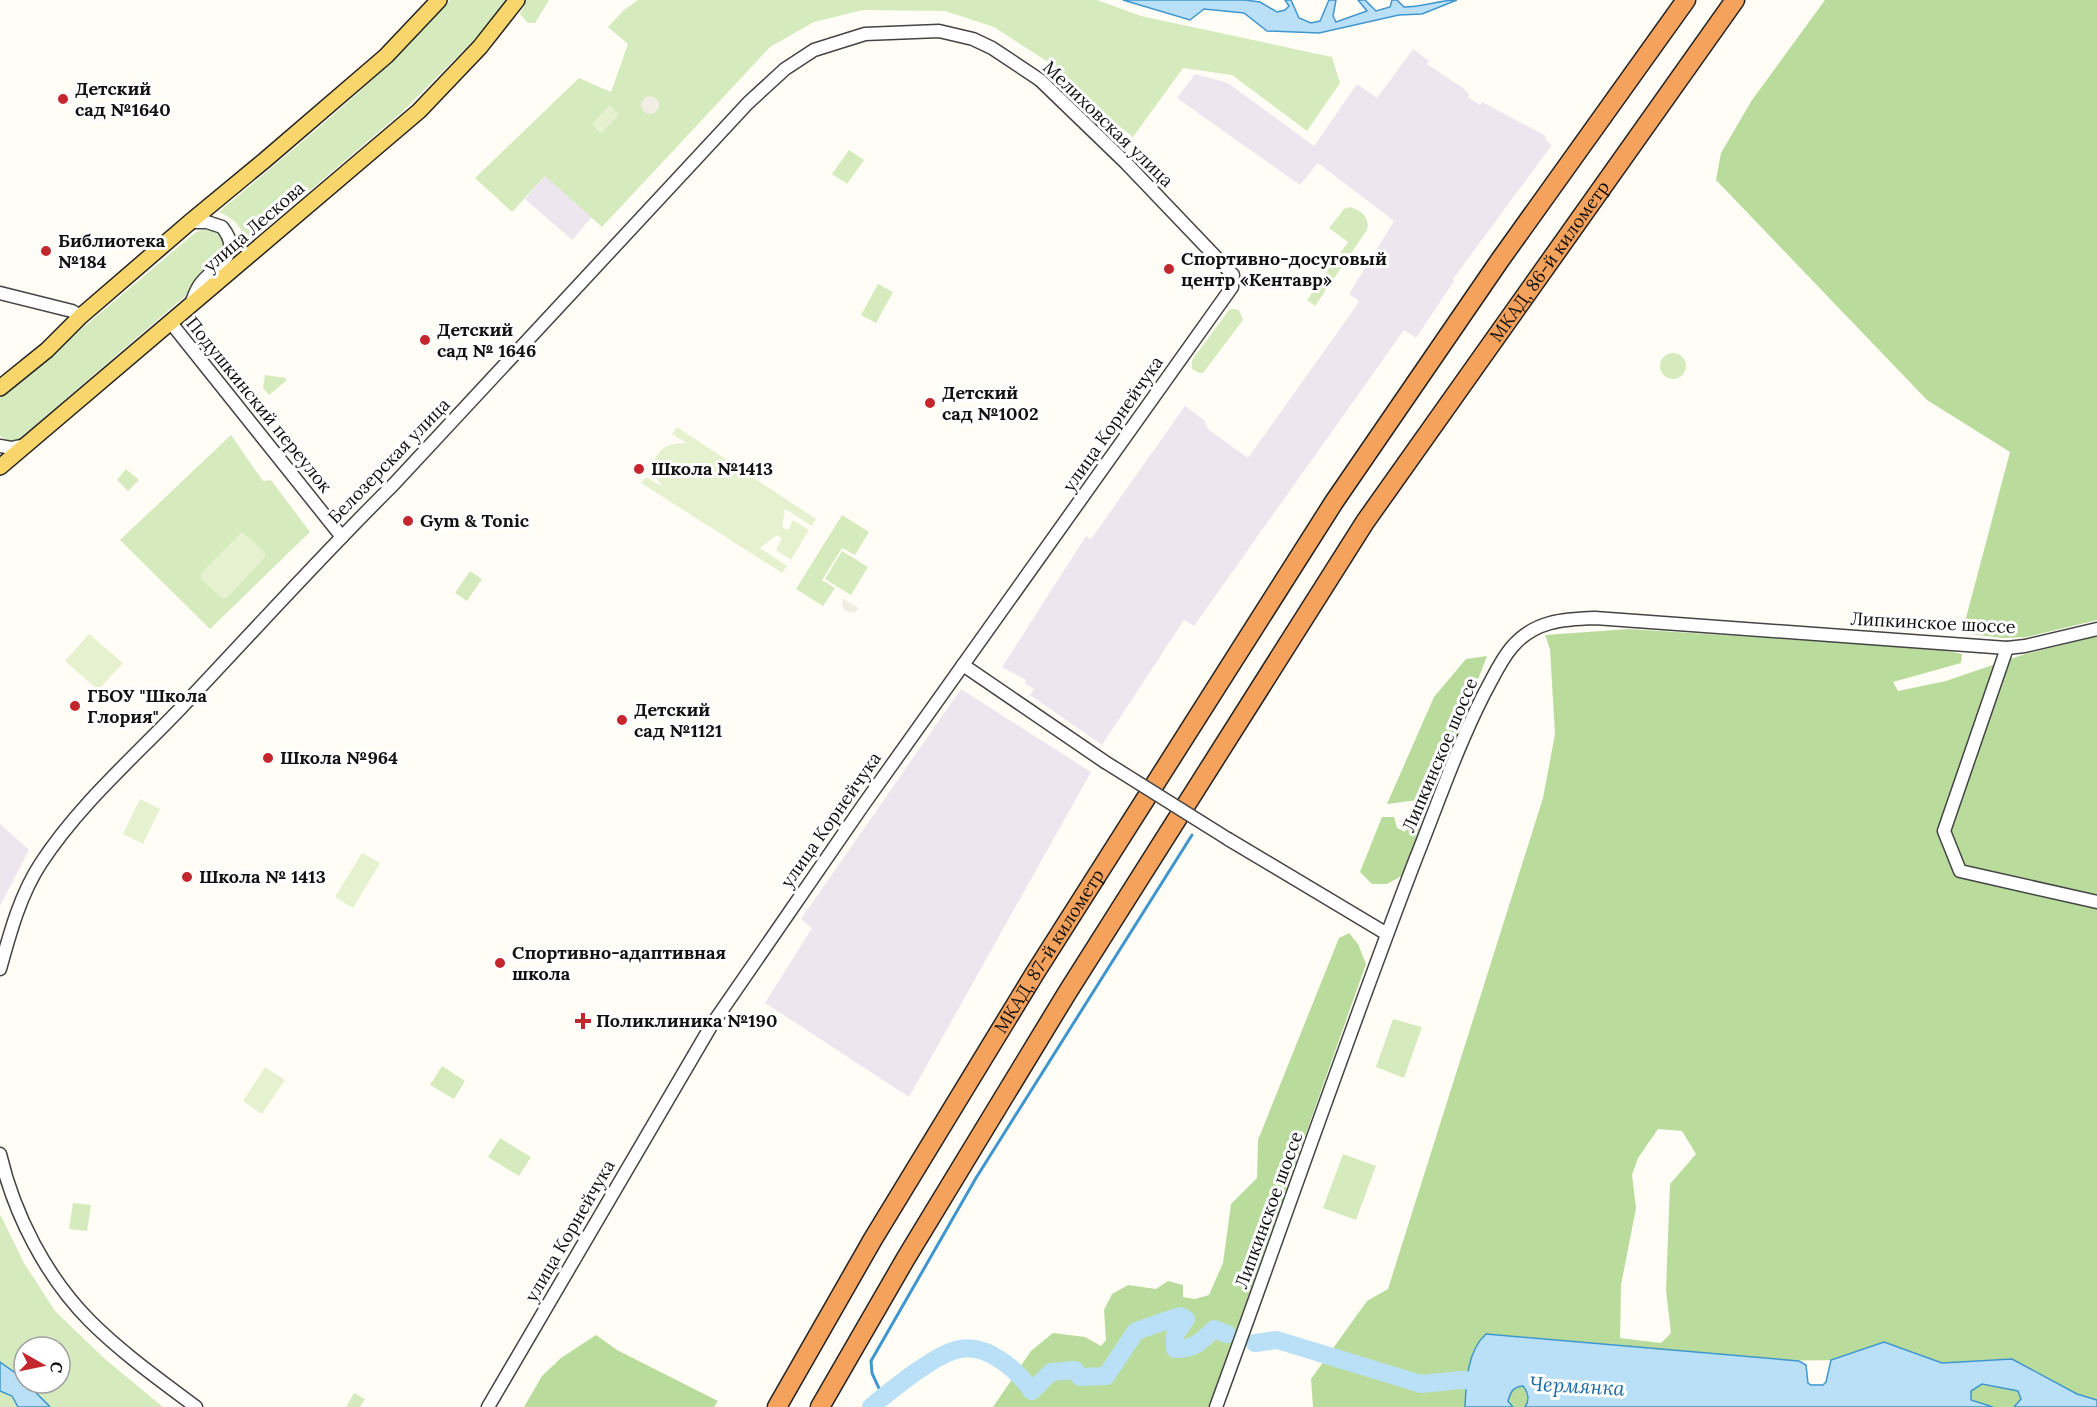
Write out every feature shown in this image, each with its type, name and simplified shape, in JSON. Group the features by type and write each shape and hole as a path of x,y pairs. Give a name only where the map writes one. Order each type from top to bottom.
{"highway":[{"name":"МКАД, 87-й километр","path":"777,1407 873,1239 1035,973 1334,502 1500,260 1686,0"},
{"name":"МКАД, 86-й километр","path":"1365,522 1735,0"},
{"name":"МКАД, 87-й километр","path":"820,1407 906,1258 1067,993 1365,522"}],"main road":[{"path":"0,388 47,350 81,316 377,63 439,0"},
{"name":"улица Лескова","path":"0,467 419,111 480,47 517,0"}],"street":[{"name":"Мелиховская улица","path":"865,34 939,31 973,39 992,48 1040,80 1126,163 1233,275"},
{"name":"Белозерская улица","path":"0,969 22,898 39,865 62,833 94,796 172,718 441,434 748,103 785,69 814,50 865,34"},
{"path":"189,308 200,283 228,256 231,244 222,227 207,222 190,222"},
{"name":"улица Корнейчука","path":"488,1406 711,1026 963,665 1232,288 1233,275"},
{"path":"0,293 72,311 81,316"},
{"name":"Подушкинский переулок","path":"171,323 342,537"},
{"path":"0,446 12,448 28,444"},
{"name":"Липкинское шоссе","path":"1216,1407 1387,934 1470,722 1506,655 1523,635 1538,626 1567,619 1620,619 2007,648 2097,629"},
{"path":"2007,648 1944,831 1960,871 2097,902"},
{"path":"963,665 1105,762 1387,934"},
{"path":"0,1154 18,1210 57,1281 89,1320 127,1354 196,1407"}],"shaded area":[{"path":"1413,49 1429,61 1427,64 1463,88 1469,94 1468,97 1546,136 1545,139 1552,145 1453,279 1454,281 1416,338 1404,330 1194,626 1184,620 1102,745 1030,695 1034,689 1025,683 1026,680 1002,667 1086,536 1091,539 1185,406 1204,420 1208,429 1248,458 1357,305 1359,301 1349,294 1394,221 1318,163 1300,185 1177,98 1195,74 1228,83 1314,146 1357,84 1377,98"},
{"path":"646,96 654,96 659,101 657,112 646,114 641,109 641,101"},
{"path":"545,176 592,217 572,240 525,199"},
{"path":"843,599 859,608 854,613 845,611 842,606"},
{"path":"961,689 1091,772 909,1097 765,1003 812,928 801,919"},
{"path":"0,824 29,850 0,906"}],"green space":[{"path":"450,0 506,0 487,27 402,112 245,246 243,234 238,225 219,212 368,84"},
{"path":"527,0 549,0 535,23 528,23 520,14"},
{"path":"638,0 1097,0 1141,16 1332,57 1340,83 1307,131 1232,75 1183,68 1133,137 1054,66 994,27 945,11 863,10 814,22 770,47 602,227 545,176 512,212 475,178 579,78 611,92 628,44 608,27 624,10"},
{"path":"1825,0 2097,0 2097,620 2027,637 2003,638 1962,633 2010,452 1927,400 1716,180 1721,153 1752,100"},
{"path":"610,105 619,114 601,134 592,124"},
{"path":"849,150 864,160 847,184 832,174"},
{"path":"1349,207 1364,215 1367,230 1315,306 1307,300 1348,242 1329,228 1344,209"},
{"path":"213,231 219,236 225,254 191,291 18,440 8,440 0,436 0,398 196,232"},
{"path":"878,284 893,292 876,323 861,315"},
{"path":"1229,310 1239,310 1243,320 1203,373 1192,369 1192,360"},
{"path":"1673,353 1682,357 1686,366 1682,375 1673,379 1664,375 1660,366 1664,357"},
{"path":"265,375 286,378 286,381 269,395 263,388"},
{"path":"677,427 816,519 812,526 785,509 782,527 788,530 793,520 809,530 791,560 776,550 782,538 777,535 760,548 787,566 782,573 641,483 646,477 663,487 654,470 657,455 669,445 688,444 672,434"},
{"path":"231,435 263,481 271,480 310,532 210,629 120,540"},
{"path":"126,469 139,480 128,491 117,480"},
{"path":"842,515 869,532 855,555 842,548 822,580 835,588 823,606 796,589"},
{"path":"242,532 265,552 265,557 227,598 221,598 201,579 201,573"},
{"path":"842,551 868,567 851,595 825,579"},
{"path":"470,571 482,579 467,601 455,593"},
{"path":"1629,629 1938,649 1962,654 1961,663 1893,682 1898,691 1946,681 2022,655 2097,636 2097,1402 1939,1363 1841,1360 1767,1361 1558,1346 1469,1407 1313,1407 1311,1379 1367,1301 1388,1289 1543,798 1555,734 1550,649 1545,635","holes":["1658,1129 1682,1131 1696,1154 1670,1184 1666,1290 1671,1333 1661,1343 1620,1338 1621,1285 1636,1208 1632,1175 1638,1158"]},
{"path":"89,634 123,663 98,690 65,661"},
{"path":"1487,656 1433,798 1387,804 1434,697 1466,659"},
{"path":"140,799 160,809 143,844 123,834"},
{"path":"1417,810 1423,817 1405,874 1387,884 1372,884 1360,872 1382,817 1394,817 1397,828 1405,832 1411,817"},
{"path":"362,853 380,863 353,908 335,897"},
{"path":"1349,933 1358,944 1366,964 1209,1407 993,1407 1031,1351 1053,1333 1085,1337 1101,1346 1106,1340 1104,1310 1112,1294 1128,1285 1156,1289 1168,1281 1183,1285 1183,1297 1195,1299 1209,1295 1223,1263 1231,1204 1257,1178 1258,1140 1339,938"},
{"path":"1393,1019 1422,1027 1404,1078 1376,1067"},
{"path":"442,1066 465,1081 454,1099 430,1085"},
{"path":"265,1067 285,1080 262,1114 243,1101"},
{"path":"500,1138 531,1157 519,1176 488,1157"},
{"path":"1343,1154 1376,1166 1356,1220 1323,1208"},
{"path":"73,1203 91,1205 87,1231 69,1229"},
{"path":"0,1214 24,1263 55,1311 105,1359 163,1407 0,1407"},
{"path":"596,1335 617,1350 718,1401 714,1407 524,1407 542,1376 561,1358"},
{"path":"1983,1379 2023,1387 2020,1407 1977,1407 1969,1403 1969,1384"},
{"path":"1517,1382 1531,1387 1531,1407 1507,1407 1502,1394"},
{"path":"354,1393 365,1399 360,1407 346,1407"}],"water":[{"path":"1123,0 1245,0 1260,2 1277,12 1289,6 1285,0 1291,0 1299,18 1311,23 1320,21 1329,0 1336,0 1333,16 1336,22 1367,11 1358,0 1365,0 1376,11 1390,7 1392,0 1397,0 1404,7 1457,0 1422,14 1399,15 1319,33 1267,31 1244,13 1204,9 1190,20"},
{"path":"1486,1334 1799,1361 1806,1365 1808,1383 1811,1385 1823,1385 1826,1382 1831,1360 1884,1342 1942,1363 2012,1359 2077,1394 2097,1400 2097,1407 2014,1407 2021,1399 2018,1391 1982,1384 1971,1391 1971,1400 1993,1407 1525,1407 1528,1396 1523,1386 1517,1387 1510,1395 1508,1401 1513,1407 1465,1407 1471,1358"},
{"path":"0,1362 12,1370 12,1395 38,1395 50,1407 18,1407 12,1396 0,1391"}],"waterway":[{"path":"883,1397 872,1373 871,1361 976,1178 1192,835"},
{"name":"Чермянка","path":"871,1407 926,1365 960,1349 981,1350 1001,1360 1032,1391 1051,1372 1075,1370 1080,1377 1106,1376 1136,1331 1180,1316 1186,1319 1175,1335 1175,1349 1197,1344 1214,1329 1227,1334"},
{"name":"Чермянка","path":"1255,1343 1277,1340 1421,1384 1460,1380 1491,1381"}],"place":[{"name":"Детский сад №1640","path":"63,99"},
{"name":"Библиотека №184","path":"46,251"},
{"name":"Спортивно-досуговый центр «Кентавр»","path":"1169,269"},
{"name":"Детский сад № 1646","path":"425,340"},
{"name":"Детский сад №1002","path":"930,403"},
{"name":"Школа №1413","path":"639,469"},
{"name":"Gym & Tonic","path":"408,521"},
{"name":"ГБОУ \"Школа Глория\"","path":"75,706"},
{"name":"Детский сад №1121","path":"622,720"},
{"name":"Школа №964","path":"268,758"},
{"name":"Школа № 1413","path":"187,877"},
{"name":"Спортивно-адаптивная школа","path":"500,963"},
{"name":"Поликлиника №190","path":"583,1021"}]}
